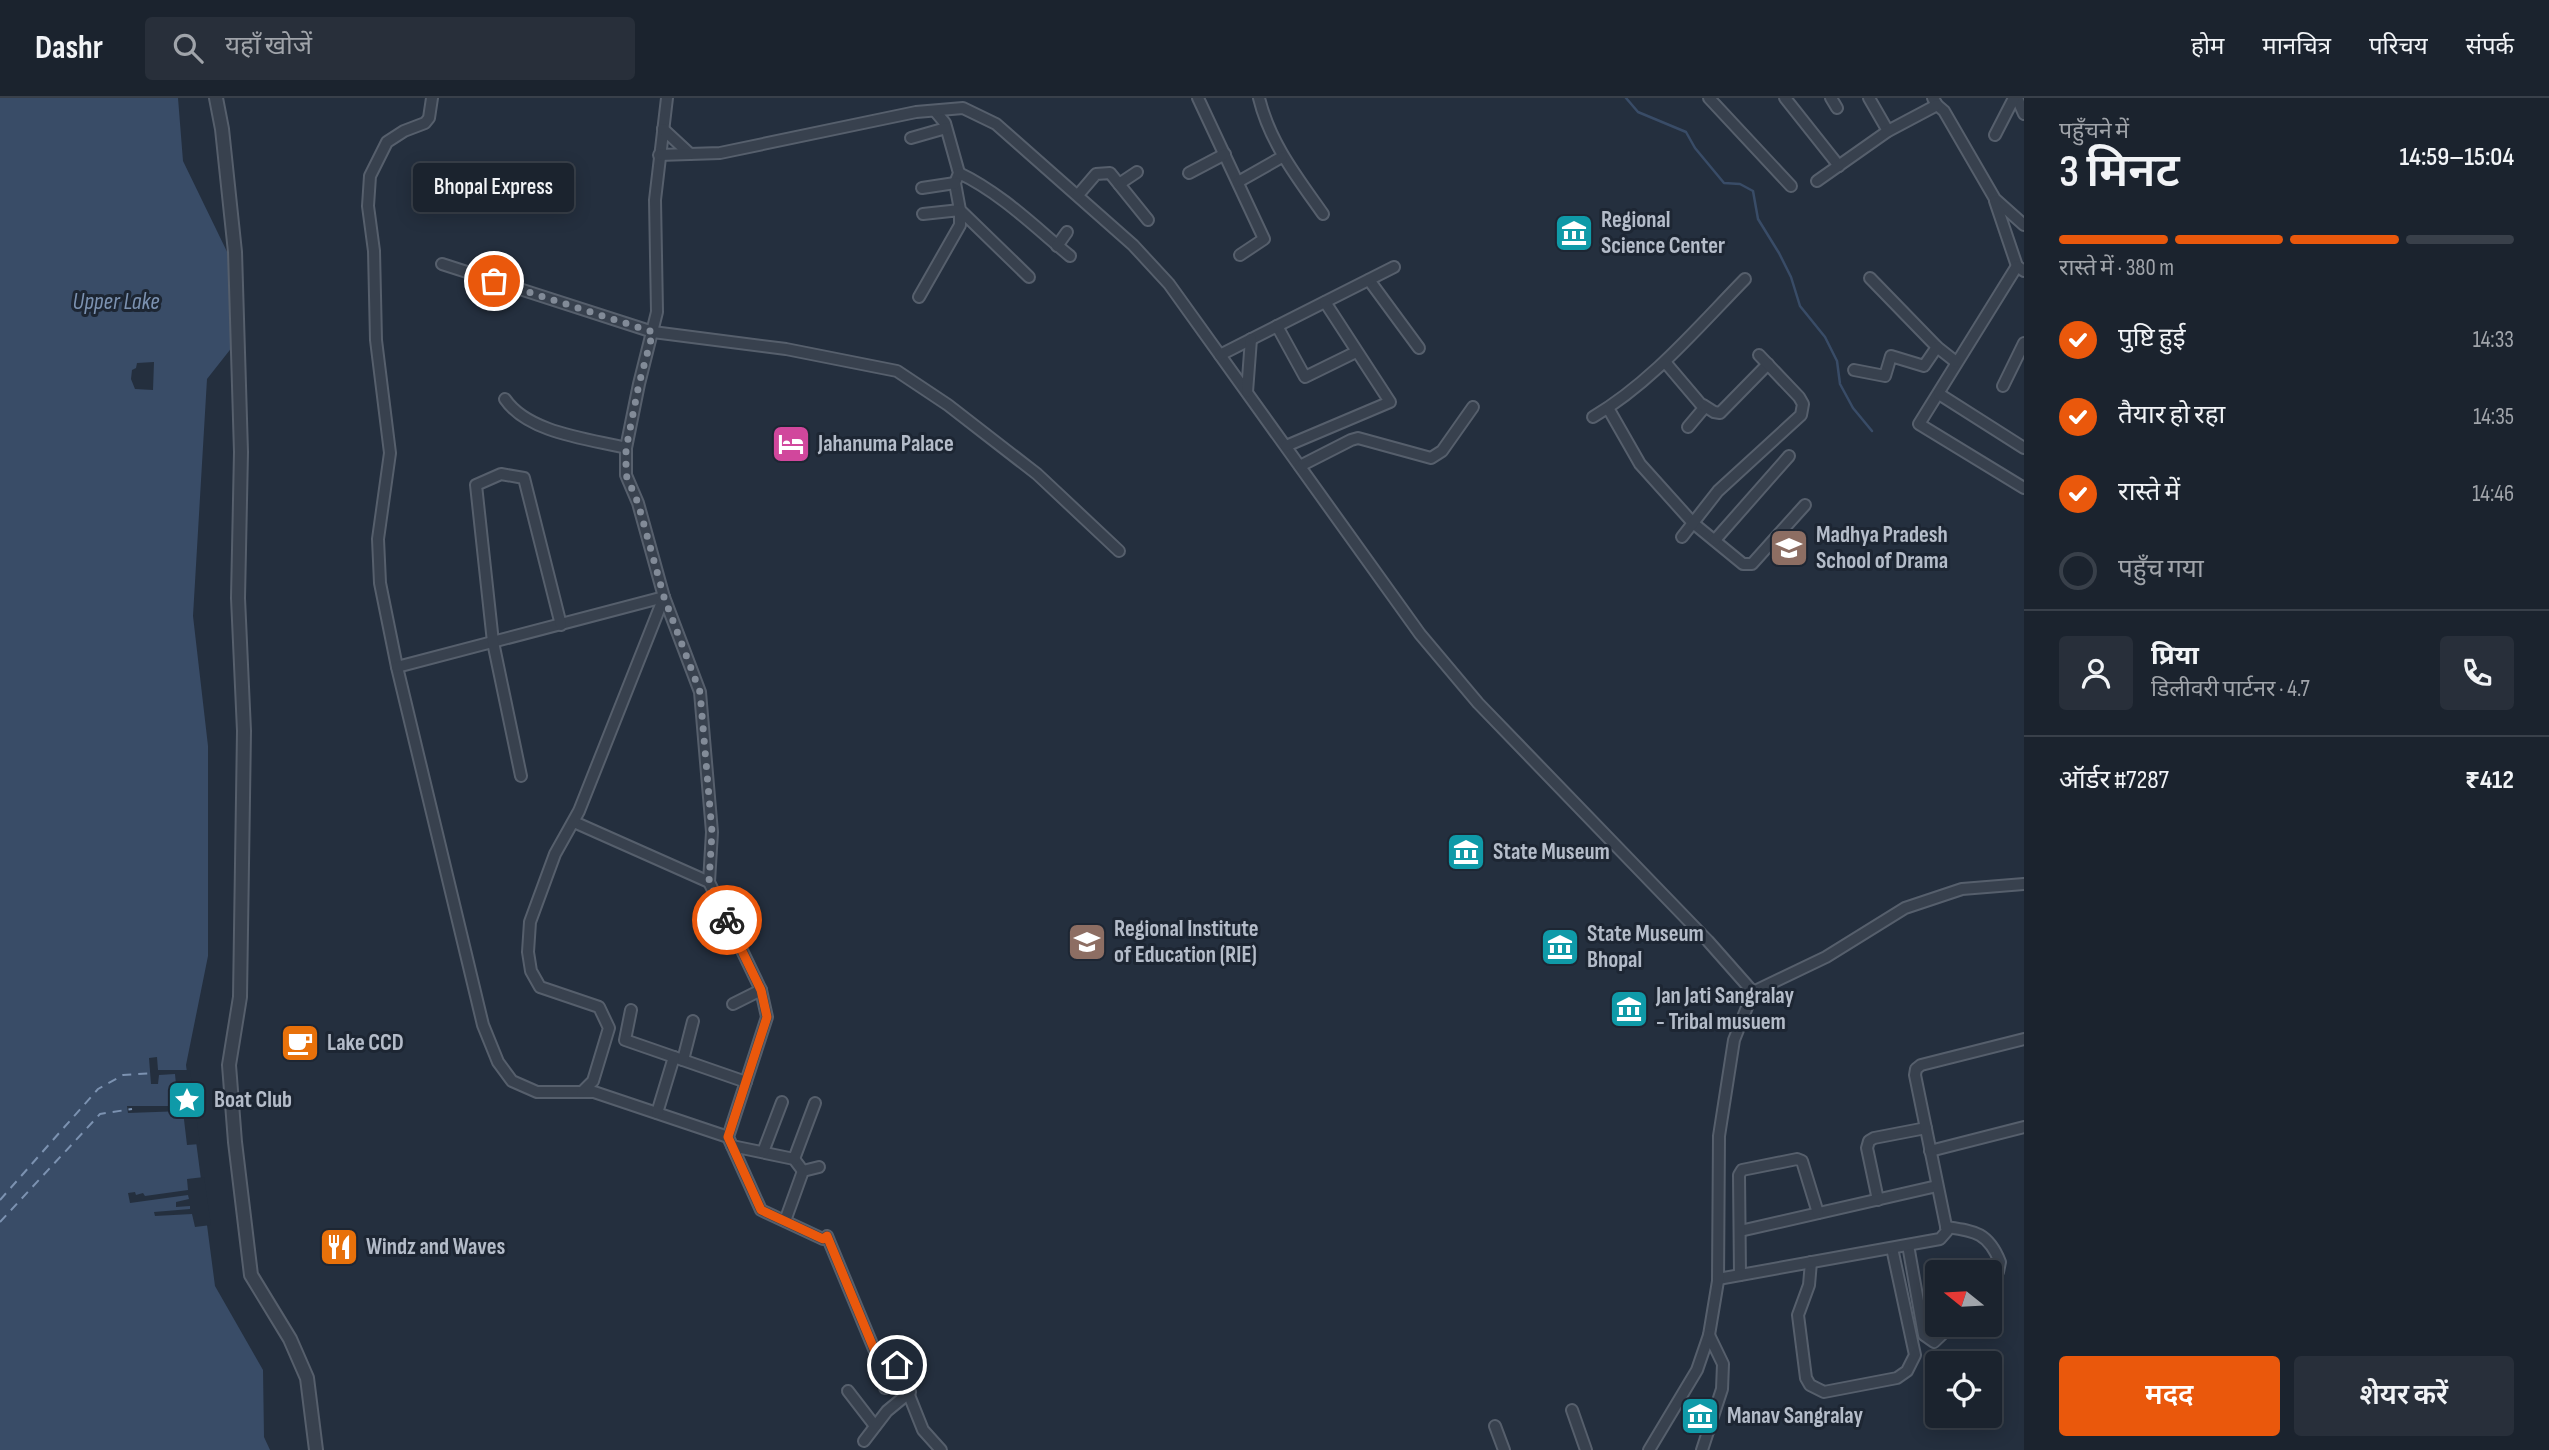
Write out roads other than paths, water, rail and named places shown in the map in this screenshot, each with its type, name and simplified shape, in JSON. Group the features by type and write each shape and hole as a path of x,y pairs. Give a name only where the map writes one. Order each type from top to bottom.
{"street":[{"path":"216,98 222,129 235,252 242,452 238,598 244,731 241,983 229,1065 251,1275 290,1339 307,1378 316,1450"},
{"path":"432,98 432,110 425,123 404,131 387,142 370,176 368,206 374,251 376,340 390,453 378,539 380,583 397,667 483,1025 498,1062 512,1081 537,1092 594,1092 730,1142 794,1159 803,1171"},
{"path":"667,98 655,200 657,312 626,449 626,475 638,503 664,597 700,692 712,832 709,882 761,990 767,1017 730,1142 761,1210 823,1239 827,1236 874,1349 897,1365 923,1430 941,1450"},
{"path":"916,112 921,98"},
{"path":"1198,98 1264,239 1240,255"},
{"path":"1259,98 1264,120 1282,157 1323,214"},
{"path":"1709,98 1791,186"},
{"path":"1785,98 1839,166"},
{"path":"1869,98 1888,131"},
{"path":"2015,98 2024,114"},
{"path":"1995,135 2015,98"},
{"path":"1818,181 1888,131 1935,102 1944,111 1995,199 2020,268 1956,362 1919,424 2024,488"},
{"path":"659,155 720,153 916,112 963,108 996,124 1133,245 1169,284 1420,634 1478,702 1708,941 1753,992"},
{"path":"919,297 960,225 957,178 946,128 935,111"},
{"path":"663,128 690,154"},
{"path":"911,138 946,128"},
{"path":"1189,173 1224,154"},
{"path":"1238,182 1282,157"},
{"path":"1119,184 1137,172"},
{"path":"1078,195 1096,174 1110,173 1148,220"},
{"path":"922,188 957,178 979,182 1070,257"},
{"path":"1995,199 2024,225"},
{"path":"923,214 960,210"},
{"path":"960,210 1029,277"},
{"path":"1057,246 1068,232"},
{"path":"442,264 653,332 786,349 897,371 948,405 1037,474 1119,551"},
{"path":"1220,355 1394,267"},
{"path":"1870,278 1956,362"},
{"path":"1593,417 1622,400 1665,362 1745,279"},
{"path":"1369,280 1419,348"},
{"path":"1286,446 1390,402 1325,302"},
{"path":"1277,326 1305,377 1356,352"},
{"path":"1247,392 1251,339"},
{"path":"2003,386 2024,343"},
{"path":"1854,370 1885,376 1891,356 1924,366 1937,346"},
{"path":"1682,537 1718,491 1801,415 1803,404 1799,397 1759,355"},
{"path":"1665,362 1703,405 1720,414 1768,364"},
{"path":"1939,394 2024,448"},
{"path":"505,399 536,425 626,449"},
{"path":"1688,427 1703,411 1703,405"},
{"path":"1300,466 1358,438 1431,458 1442,451 1473,407"},
{"path":"1608,408 1640,464 1693,523 1743,564 1752,564 1805,505"},
{"path":"1715,540 1789,456"},
{"path":"521,776 493,642 476,485 501,474 524,478 561,625"},
{"path":"397,667 664,597"},
{"path":"582,1092 593,1081 609,1028 599,1007 540,988 531,971 528,952 530,922 555,854 574,822 664,597"},
{"path":"574,822 709,882"},
{"path":"1649,1450 1696,1370 1709,1335 1718,1279 1719,1136 1734,1040 1753,992 1826,957 1905,908 1962,890 2024,884"},
{"path":"733,1004 761,990"},
{"path":"631,1010 625,1040 746,1082"},
{"path":"657,1113 693,1021"},
{"path":"1718,1279 1940,1239 1947,1231 1915,1076 1916,1069 1921,1065 2024,1038"},
{"path":"764,1152 782,1102"},
{"path":"794,1159 815,1103"},
{"path":"1930,1151 2024,1127"},
{"path":"1878,1200 1867,1148 1870,1141 1926,1128"},
{"path":"1740,1275 1739,1175 1742,1170 1797,1159 1802,1161 1818,1213"},
{"path":"803,1171 819,1167"},
{"path":"785,1221 803,1171"},
{"path":"1740,1231 1937,1186"},
{"path":"1946,1227 1975,1231 1984,1237 1999,1260"},
{"path":"1908,1245 1925,1336"},
{"path":"1811,1262 1809,1284 1798,1315 1806,1378 1810,1385 1824,1392 1897,1378 1912,1364 1915,1355 1892,1248"},
{"path":"1702,1450 1722,1389 1723,1364 1709,1335"},
{"path":"885,1388 903,1377"},
{"path":"848,1391 875,1426"},
{"path":"864,1441 887,1411 910,1392"},
{"path":"1572,1410 1586,1450"},
{"path":"1495,1426 1504,1450"}],"water":[{"name":"Upper Lake","path":"0,98 178,98 183,161 233,264 233,346 207,379 193,616 208,746 208,956 186,1065 215,1286 263,1370 264,1437 270,1450 0,1450"}],"waterway":[{"path":"1626,98 1638,112 1686,132 1695,148 1724,183 1740,184 1753,191 1758,219 1791,277 1800,306 1825,337 1837,361 1840,384 1853,408 1872,431"}],"place":[{"name":"Regional Science Center","path":"1574,233"},
{"name":"Bhopal Express","path":"494,281"},
{"name":"Jahanuma Palace","path":"791,444"},
{"name":"Madhya Pradesh School of Drama","path":"1789,548"},
{"name":"State Museum","path":"1466,852"},
{"name":"Regional Institute of Education (RIE)","path":"1087,942"},
{"name":"State Museum Bhopal","path":"1560,947"},
{"name":"Jan Jati Sangralay - Tribal musuem","path":"1629,1009"},
{"name":"Lake CCD","path":"300,1043"},
{"name":"Boat Club","path":"187,1100"},
{"name":"Windz and Waves","path":"339,1247"},
{"name":"Manav Sangralay","path":"1700,1416"}]}
